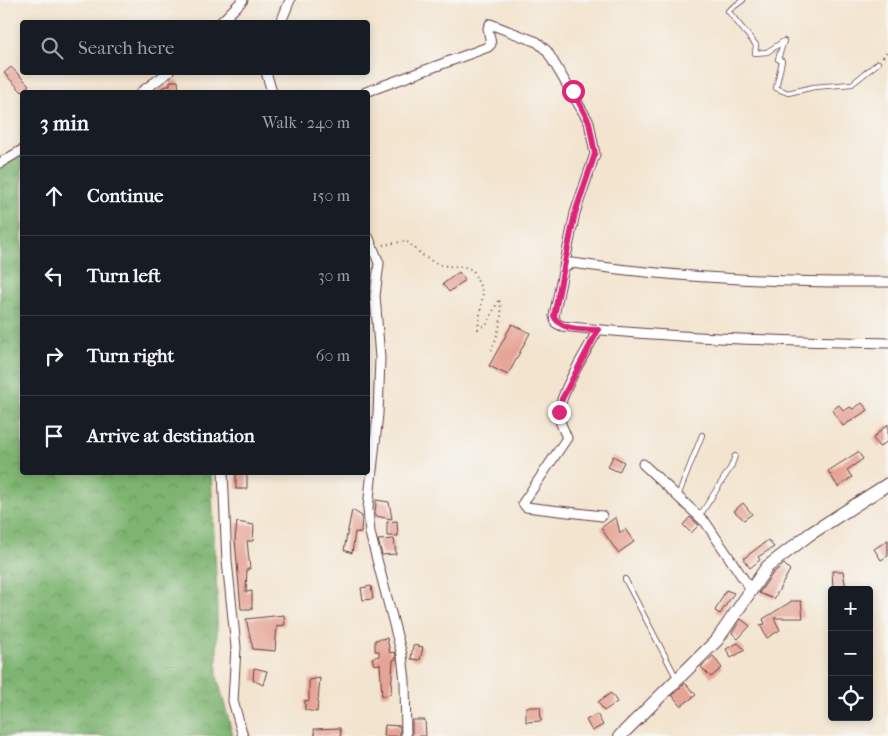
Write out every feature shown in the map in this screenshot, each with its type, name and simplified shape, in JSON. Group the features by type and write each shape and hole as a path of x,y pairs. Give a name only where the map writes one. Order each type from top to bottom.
{"street":[{"path":"223,20 243,0"},
{"path":"282,20 290,0"},
{"path":"370,90 488,46 491,44 488,28 490,24 537,42 547,51 589,122 595,154 575,213 566,266 554,316 556,323 562,326 778,341 888,343"},
{"path":"144,90 165,75"},
{"path":"267,75 271,90"},
{"path":"0,163 20,151"},
{"path":"370,240 379,263 375,296 380,381 368,508 370,533 402,655 405,682 406,736"},
{"path":"566,266 572,263 622,270 773,281 888,282"},
{"path":"598,330 562,399 559,412 560,424 567,438 523,503 526,507 602,516"},
{"path":"644,464 706,523 751,590"},
{"path":"223,475 227,561 236,647 233,701 242,736"},
{"path":"620,736 717,640 766,567 810,534 888,484"}],"lane":[{"path":"743,0 728,11 756,45 755,53 767,52 784,42 778,59 782,61 776,88 788,93 814,87 852,84 878,64"},
{"path":"677,497 702,434"},
{"path":"700,517 731,467 735,456"},
{"path":"625,579 677,680"}],"path":[{"path":"373,246 406,241 431,261 442,266 460,265 473,270 483,294 478,329 487,324 499,299 502,310 499,328 491,352"}],"green space":[{"path":"20,150 20,475 211,475 217,594 217,676 233,736 0,736 0,165"}],"building":[{"path":"11,67 29,85 24,90 20,90 4,73"},
{"path":"170,81 178,81 179,90 157,90 170,85"},
{"path":"459,272 465,280 449,292 443,284"},
{"path":"512,324 530,333 508,375 489,366"},
{"path":"862,403 868,410 843,426 832,410 839,405 844,411 850,407 853,409"},
{"path":"888,424 888,441 879,447 873,438"},
{"path":"858,452 863,459 847,470 852,477 838,487 828,471"},
{"path":"613,456 624,462 619,472 608,467"},
{"path":"236,475 247,475 247,489 236,489"},
{"path":"376,500 389,502 392,519 375,516"},
{"path":"743,503 752,514 744,520 734,511"},
{"path":"352,510 362,516 361,533 355,532 352,553 344,550"},
{"path":"616,517 620,533 625,529 634,542 618,553 601,528"},
{"path":"690,517 699,525 691,533 683,525"},
{"path":"397,521 398,536 387,536 387,522"},
{"path":"237,522 254,525 253,541 247,541 250,569 247,569 246,592 252,591 252,609 241,609 235,540"},
{"path":"394,539 396,554 382,555 378,540"},
{"path":"768,540 774,547 758,557 760,560 750,568 743,559"},
{"path":"888,540 888,556 881,560 874,549"},
{"path":"784,564 790,570 774,599 759,593 773,573"},
{"path":"832,571 843,571 846,586 833,586"},
{"path":"371,586 373,599 363,600 361,588"},
{"path":"726,590 734,593 720,614 715,611"},
{"path":"792,601 801,601 803,618 774,618 780,630 767,638 760,625 765,624 763,619"},
{"path":"284,615 285,625 277,626 275,651 253,649 246,619"},
{"path":"741,619 750,626 738,639 732,633"},
{"path":"387,638 390,653 395,652 396,659 393,660 391,694 382,696 380,664 374,665 372,658 379,656 379,651 375,651 375,640"},
{"path":"738,643 745,650 731,658 726,649"},
{"path":"413,645 423,647 420,660 411,659"},
{"path":"713,656 722,668 711,677 701,667"},
{"path":"254,668 267,671 263,685 253,680"},
{"path":"320,678 317,712 305,710 305,700 309,701 309,680"},
{"path":"685,683 696,695 681,706 672,695"},
{"path":"611,693 617,702 604,711 598,702"},
{"path":"526,707 540,707 541,721 526,722"},
{"path":"597,714 603,725 592,731 586,720"},
{"path":"412,720 425,720 426,736 412,736"},
{"path":"385,725 400,726 400,736 384,736"},
{"path":"340,728 341,736 315,736 314,729"}],"route":[{"path":"559,412 562,399 598,330 562,326 556,323 554,316 563,272 566,266 575,213 595,154 589,122 573,91"}]}
